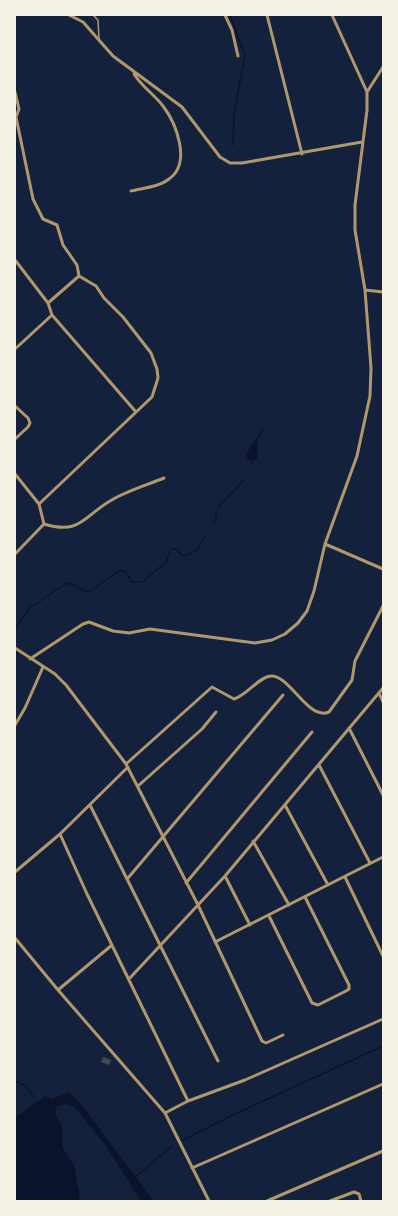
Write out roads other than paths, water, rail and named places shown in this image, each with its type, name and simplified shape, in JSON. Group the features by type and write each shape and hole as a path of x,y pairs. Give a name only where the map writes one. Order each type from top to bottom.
{"street":[{"path":"69,15 83,22 113,56 182,107 220,157 230,163 242,163 302,154 362,142"},
{"path":"225,15 232,30 238,56"},
{"path":"267,15 302,154"},
{"path":"30,659 83,624 89,622 113,631 129,633 150,629 247,643 263,642 278,638 293,628 307,611 314,591 325,544 357,456 370,396 371,368 365,290 355,230 354,205 367,110 367,92 332,15"},
{"path":"367,92 383,67"},
{"path":"131,191 169,180 176,172 180,158 179,144 172,120 163,105 139,82 133,72"},
{"path":"15,92 19,109 16,117 33,199 43,219 57,225 63,245 78,266 79,276"},
{"path":"15,260 48,303 52,315 136,412"},
{"path":"48,303 79,276"},
{"path":"39,504 152,397 158,378 155,362 151,353 123,317 104,298 96,286 79,276"},
{"path":"365,290 383,292"},
{"path":"15,349 52,315"},
{"path":"15,406 28,418 30,423 28,427 15,439"},
{"path":"15,474 39,504 44,524"},
{"path":"44,524 62,529 72,527 85,520 110,501 164,478"},
{"path":"15,554 44,524"},
{"path":"325,544 383,569"},
{"path":"15,872 60,834 127,766 212,687 234,700 241,697 267,677 273,676 282,681 315,711 323,714 329,712 351,682 356,659 383,606"},
{"path":"15,648 55,674 73,692 127,766 198,906 262,1041 266,1043 283,1035"},
{"path":"15,725 26,708 44,667"},
{"path":"129,979 225,876 383,688"},
{"path":"379,693 383,702"},
{"path":"128,878 284,695"},
{"path":"138,786 202,729 216,712"},
{"path":"349,728 383,794"},
{"path":"186,883 312,732"},
{"path":"319,765 370,863"},
{"path":"90,805 128,878 218,1061"},
{"path":"285,805 328,885"},
{"path":"60,834 188,1101"},
{"path":"253,841 289,906"},
{"path":"215,942 289,906 383,857"},
{"path":"225,876 250,925"},
{"path":"345,877 383,956"},
{"path":"269,916 312,1003 318,1005 346,991 349,989 349,985 305,897"},
{"path":"15,938 165,1113 209,1201"},
{"path":"58,990 112,945"},
{"path":"165,1113 188,1101 245,1080 383,1019"},
{"path":"192,1168 383,1084"},
{"path":"267,1201 383,1151"},
{"path":"330,1201 354,1192 359,1194 361,1201"}],"lane":[{"path":"93,15 98,20 99,39"}],"water":[{"path":"258,436 257,459 248,460 244,457"},
{"path":"69,1092 82,1105 154,1201 141,1201 106,1146 78,1111 70,1105 65,1104 57,1107 55,1113 62,1126 63,1148 75,1167 79,1201 15,1201 15,1118 45,1096 51,1099"}],"waterway":[{"path":"230,15 245,56 234,113 233,145"},
{"path":"258,438 263,429"},
{"path":"250,465 253,459"},
{"path":"218,507 243,481"},
{"path":"212,523 216,520 216,511"},
{"path":"15,628 31,607 65,584 70,583 85,591 91,591 120,570 126,572 132,582 142,582 166,562 171,549 175,549 182,555 188,555 198,549 205,536"},
{"path":"183,1140 235,1114 383,1046"},
{"path":"15,1081 26,1086 33,1096"},
{"path":"135,1177 172,1146"},
{"path":"78,1187 79,1201"}]}
